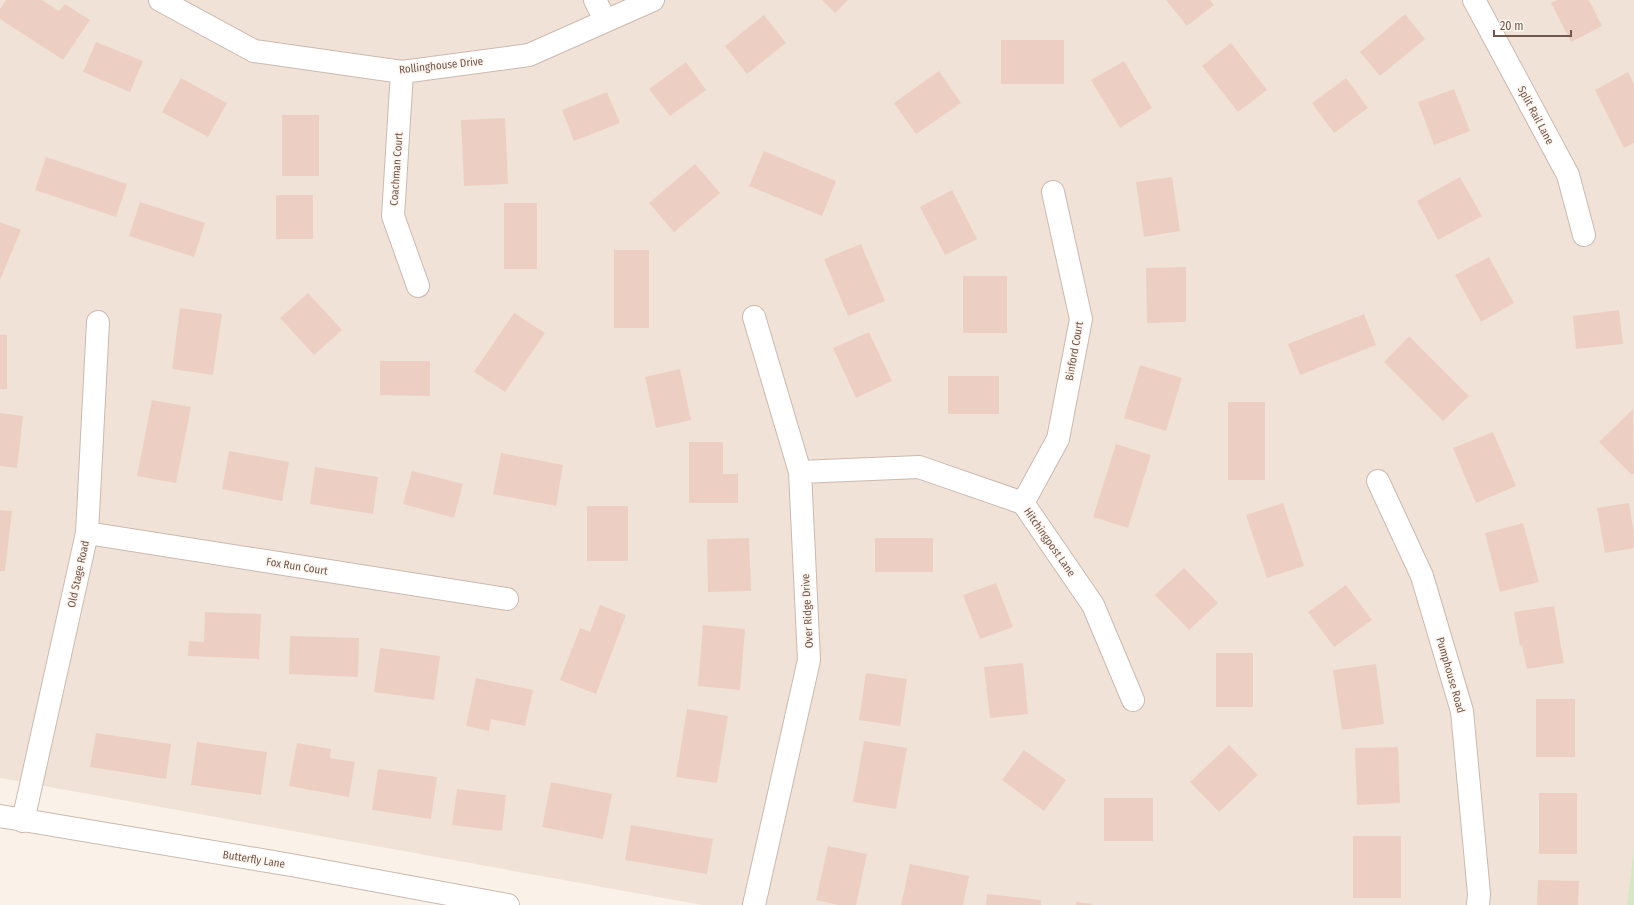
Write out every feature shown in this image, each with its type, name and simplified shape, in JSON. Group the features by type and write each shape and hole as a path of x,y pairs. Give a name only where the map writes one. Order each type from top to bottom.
{"street":[{"name":"Rollinghouse Drive","path":"160,0 254,51 402,72 529,54 653,0"},
{"path":"595,0 605,20"},
{"name":"Split Rail Lane","path":"1474,0 1568,175 1584,235"},
{"name":"Coachman Court","path":"402,72 393,216 418,286"},
{"name":"Binford Court","path":"1022,503 1058,439 1080,318 1053,192"},
{"name":"Over Ridge Drive","path":"754,317 800,472 809,660 754,905"},
{"name":"Old Stage Road","path":"23,821 87,533 98,322"},
{"name":"Hitchingpost Lane","path":"800,472 919,467 1022,503 1094,605 1133,700"},
{"name":"Pumphouse Road","path":"1378,481 1422,576 1462,711 1479,894 1478,905"},
{"name":"Fox Run Court","path":"87,533 507,599"},
{"name":"Butterfly Lane","path":"0,816 291,864 508,905"}],"shaded area":[{"path":"0,0 1634,0 1634,905 702,905 0,778"}],"green space":[{"path":"1634,849 1634,905 1627,905"}],"building":[{"path":"6,0 42,0 59,11 65,4 90,20 63,60 0,19 0,9"},
{"path":"822,0 848,0 835,13"},
{"path":"1166,0 1210,0 1214,5 1187,26"},
{"path":"1557,0 1589,0 1602,26 1571,42 1551,3"},
{"path":"1405,14 1425,39 1380,76 1360,52"},
{"path":"764,15 786,43 747,74 725,46"},
{"path":"1001,40 1064,40 1064,84 1001,84"},
{"path":"96,42 143,61 130,92 83,72"},
{"path":"1231,43 1267,90 1238,112 1202,66"},
{"path":"1124,61 1152,108 1120,128 1091,80"},
{"path":"686,62 706,90 670,116 649,89"},
{"path":"939,71 961,103 916,134 894,103"},
{"path":"1628,72 1634,84 1634,143 1624,148 1595,90"},
{"path":"181,78 227,103 208,137 162,112"},
{"path":"1346,78 1368,108 1334,133 1312,103"},
{"path":"1454,89 1470,131 1434,145 1418,102"},
{"path":"607,92 620,123 574,141 562,110"},
{"path":"282,115 319,115 319,176 282,176"},
{"path":"505,118 508,184 464,186 461,120"},
{"path":"764,151 836,181 822,216 749,186"},
{"path":"46,157 127,184 116,217 35,190"},
{"path":"695,164 720,193 674,232 649,203"},
{"path":"1172,177 1180,231 1144,237 1136,182"},
{"path":"1460,177 1482,216 1438,240 1417,201"},
{"path":"952,190 977,239 945,255 920,207"},
{"path":"276,195 313,195 313,239 276,239"},
{"path":"140,202 205,223 194,257 129,236"},
{"path":"504,203 537,203 537,269 504,269"},
{"path":"0,222 21,230 0,280"},
{"path":"861,244 885,301 848,316 824,259"},
{"path":"614,250 649,250 649,328 614,328"},
{"path":"1489,257 1514,303 1481,322 1455,275"},
{"path":"1186,267 1186,322 1147,323 1146,268"},
{"path":"963,276 1007,276 1007,333 963,333"},
{"path":"308,293 342,330 314,355 280,318"},
{"path":"180,308 222,314 213,375 172,369"},
{"path":"1619,310 1623,344 1576,349 1573,316"},
{"path":"514,313 545,333 505,392 474,372"},
{"path":"1364,314 1376,345 1300,375 1288,344"},
{"path":"869,332 892,381 856,398 833,348"},
{"path":"0,335 7,335 7,389 0,389"},
{"path":"1409,336 1469,396 1443,421 1384,362"},
{"path":"380,361 430,361 430,396 380,395"},
{"path":"1140,365 1182,378 1166,431 1124,418"},
{"path":"680,369 691,420 656,428 645,377"},
{"path":"948,376 999,376 999,414 948,414"},
{"path":"152,400 191,407 176,483 137,476"},
{"path":"1228,402 1265,402 1265,480 1228,480"},
{"path":"1633,409 1634,473 1632,475 1599,442"},
{"path":"0,413 23,416 17,468 0,466"},
{"path":"1493,432 1516,486 1476,503 1453,448"},
{"path":"689,442 723,442 723,474 738,474 738,503 689,503"},
{"path":"1116,444 1151,455 1128,528 1093,517"},
{"path":"229,451 289,462 282,501 222,489"},
{"path":"501,453 563,465 556,506 493,494"},
{"path":"315,467 378,477 373,514 310,504"},
{"path":"412,471 463,484 454,518 403,504"},
{"path":"1283,503 1304,566 1267,578 1246,515"},
{"path":"1629,503 1634,534 1634,548 1605,553 1597,508"},
{"path":"587,506 628,506 628,561 587,561"},
{"path":"0,510 12,511 5,571 0,571"},
{"path":"1523,523 1539,582 1500,592 1485,533"},
{"path":"749,538 751,591 708,592 707,539"},
{"path":"875,538 933,538 933,572 875,572"},
{"path":"1184,568 1218,603 1189,630 1155,595"},
{"path":"996,583 1013,627 980,639 963,595"},
{"path":"1346,585 1372,620 1334,647 1308,612"},
{"path":"600,605 626,615 596,694 560,680 580,628 590,632"},
{"path":"1554,606 1564,663 1527,669 1522,645 1520,646 1514,612"},
{"path":"205,612 261,614 259,659 188,656 189,641 204,642"},
{"path":"703,625 745,629 740,690 698,686"},
{"path":"290,636 359,638 358,677 289,674"},
{"path":"380,648 440,656 434,700 374,692"},
{"path":"1216,653 1253,653 1253,707 1216,707"},
{"path":"1023,663 1028,714 990,718 984,667"},
{"path":"1376,664 1384,724 1342,730 1333,670"},
{"path":"866,673 907,679 900,726 859,720"},
{"path":"476,678 533,690 525,726 491,719 489,731 466,726"},
{"path":"1536,699 1575,699 1575,757 1536,757"},
{"path":"687,709 728,716 717,783 676,777"},
{"path":"96,733 171,744 166,779 90,767"},
{"path":"864,741 907,748 896,809 853,802"},
{"path":"197,742 267,752 261,795 191,785"},
{"path":"297,743 331,749 330,758 355,762 349,797 289,786"},
{"path":"1229,745 1258,775 1219,812 1190,782"},
{"path":"1398,747 1400,803 1357,805 1355,748"},
{"path":"1024,750 1066,780 1044,811 1002,780"},
{"path":"378,769 437,777 431,819 372,810"},
{"path":"551,782 612,794 603,839 542,827"},
{"path":"457,789 506,795 502,831 452,825"},
{"path":"1539,793 1577,793 1577,854 1539,854"},
{"path":"1104,798 1153,798 1153,841 1104,841"},
{"path":"631,825 713,839 707,874 625,860"},
{"path":"1353,836 1401,836 1401,898 1353,898"},
{"path":"828,846 867,854 856,905 838,905 816,900"},
{"path":"910,864 969,876 963,905 901,905"},
{"path":"1538,880 1579,881 1578,905 1537,905"},
{"path":"987,894 1041,900 1041,905 986,905"},
{"path":"1076,902 1092,904 1076,905"}]}
